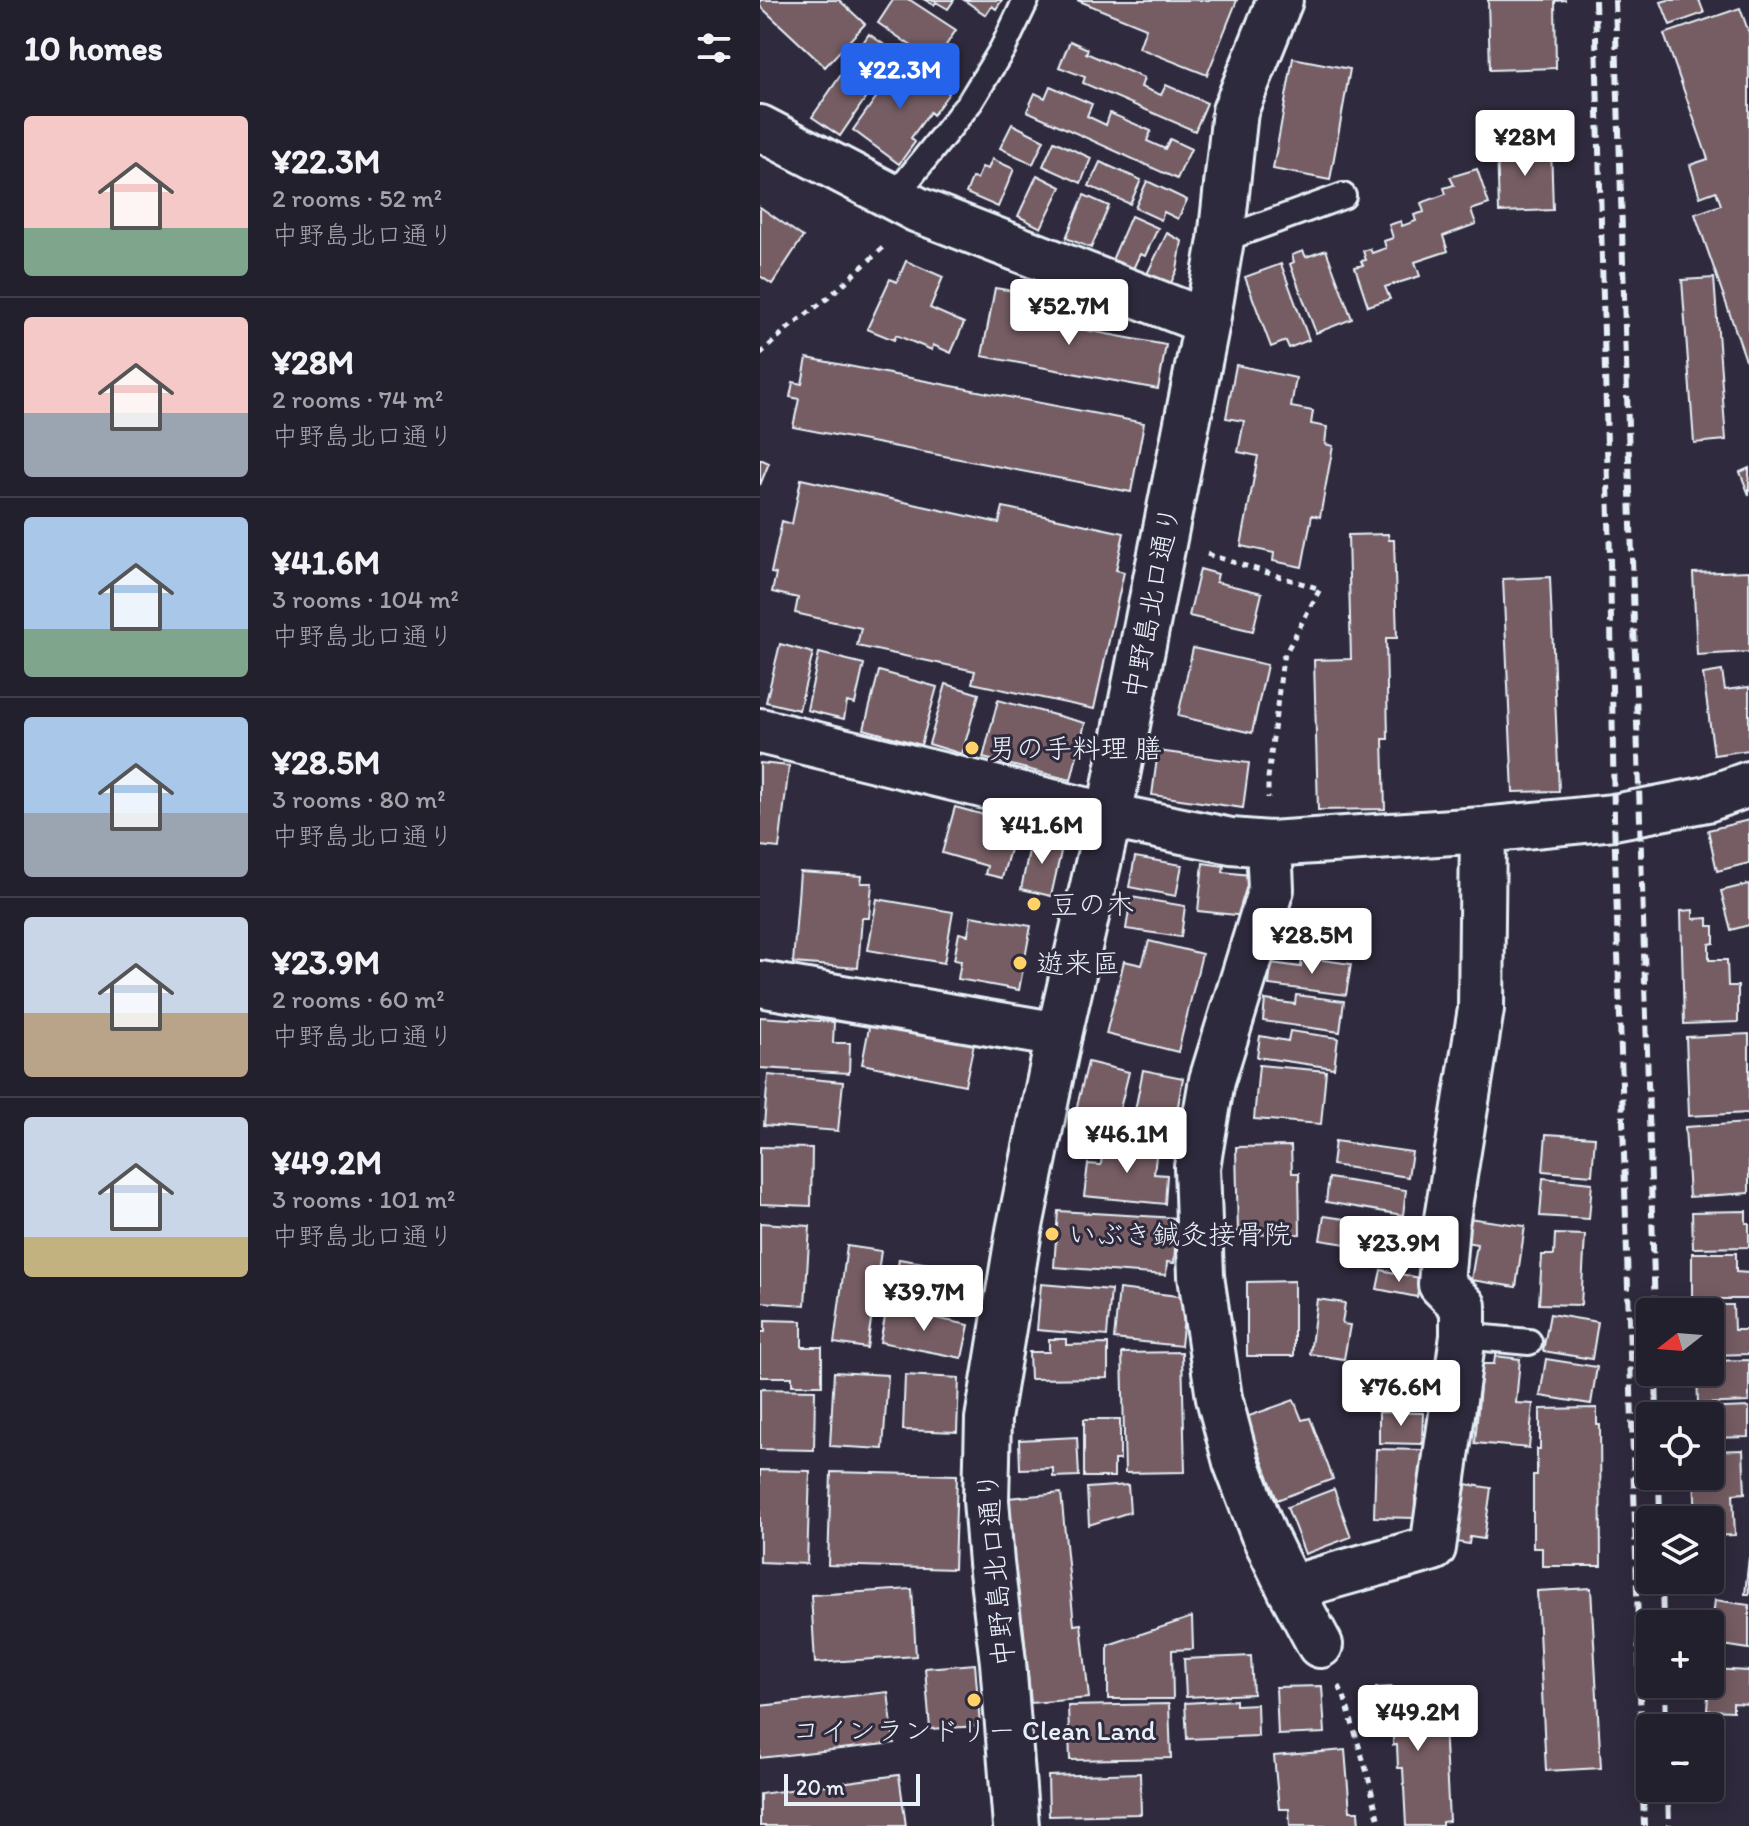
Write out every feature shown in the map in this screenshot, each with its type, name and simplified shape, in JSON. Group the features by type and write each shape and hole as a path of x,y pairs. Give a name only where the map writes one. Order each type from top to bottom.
{"street":[{"name":"中野島北口通り","path":"1016,1826 986,1500 988,1419 1019,1231 1059,1035 1109,816 1207,322 1221,240 1235,111 1280,0"},
{"path":"760,128 918,210 1207,322"},
{"path":"760,731 1109,816 1231,841 1269,844 1483,830 1641,813 1707,799 1749,784"},
{"path":"1290,1589 1433,1548 1463,1336 1463,1306 1441,1284 1446,1225 1481,1009 1483,830"},
{"path":"1269,844 1271,889 1212,1080 1197,1167 1201,1276 1219,1398 1236,1462 1263,1533 1320,1645"},
{"path":"760,984 1059,1035"}],"lane":[{"path":"894,197 970,102 1003,48 1026,0"},
{"path":"1221,240 1343,196"},
{"path":"1463,1336 1529,1342"}],"path":[{"path":"1164,541 1320,589 1283,658 1268,778 1269,844"},
{"path":"1320,1645 1344,1696 1380,1826"}],"building":[{"path":"760,0 839,0 865,24 825,67 760,6"},
{"path":"893,0 910,0 956,30 935,62 878,23"},
{"path":"925,0 954,0 948,9"},
{"path":"964,0 1002,0 996,9 992,6 986,15"},
{"path":"1077,0 1237,0 1207,75 1139,48 1146,28"},
{"path":"1488,0 1566,0 1555,1 1556,68 1490,70"},
{"path":"1699,0 1704,13 1670,25 1661,2"},
{"path":"1740,8 1749,33 1749,369 1695,214 1721,205 1716,191 1700,197 1690,165 1708,159 1664,34"},
{"path":"869,34 896,53 840,136 812,117"},
{"path":"1070,41 1088,49 1086,53 1144,78 1141,87 1161,95 1166,85 1207,103 1195,131 1083,83 1085,77 1059,67"},
{"path":"1293,58 1350,69 1330,180 1273,169"},
{"path":"903,60 949,93 911,138 915,142 899,164 853,130"},
{"path":"1050,86 1092,104 1087,116 1106,125 1110,113 1151,131 1147,141 1165,149 1170,139 1191,149 1177,179 1027,111 1035,93 1045,98"},
{"path":"1012,124 1044,140 1033,164 1000,148"},
{"path":"1054,141 1091,158 1081,183 1043,166"},
{"path":"1551,145 1553,210 1499,212 1497,146"},
{"path":"992,159 1014,169 998,207 966,193 972,178 977,179 982,167 988,169"},
{"path":"1100,162 1141,180 1130,204 1089,186"},
{"path":"1477,169 1489,204 1471,210 1476,224 1443,236 1448,251 1415,262 1420,276 1385,287 1390,299 1368,306 1355,267 1363,265 1361,261 1366,260 1363,251 1370,249 1372,253 1386,248 1384,241 1393,238 1389,225 1401,221 1402,226 1416,221 1414,215 1424,212 1421,203 1446,194 1444,188 1454,185 1450,177"},
{"path":"1037,175 1061,187 1041,228 1018,216"},
{"path":"1147,181 1187,200 1178,219 1164,212 1161,220 1135,208"},
{"path":"1084,195 1109,206 1091,248 1066,238"},
{"path":"760,207 803,237 772,284 760,276"},
{"path":"1131,216 1158,228 1145,256 1140,254 1133,269 1112,260"},
{"path":"1167,233 1182,241 1177,270 1170,285 1147,274"},
{"path":"1326,250 1352,319 1316,333 1290,264 1294,262 1292,255 1303,251 1306,257"},
{"path":"906,261 943,277 930,308 964,323 951,353 933,345 932,350 896,335 894,340 867,329 890,279 897,282"},
{"path":"1281,264 1309,340 1289,348 1286,341 1271,347 1245,277"},
{"path":"1714,278 1726,440 1694,443 1682,280"},
{"path":"995,288 1020,292 1015,317 1166,345 1158,389 982,356"},
{"path":"807,358 1144,423 1131,492 793,427 799,399 790,397 793,382 802,384"},
{"path":"1236,365 1296,378 1291,407 1313,411 1311,424 1327,427 1325,444 1333,446 1320,517 1312,515 1302,567 1273,561 1274,553 1241,546 1258,456 1238,452 1244,421 1226,418"},
{"path":"760,459 769,463 760,485"},
{"path":"1749,468 1749,495 1740,472"},
{"path":"801,479 999,523 1003,507 1124,533 1116,570 1124,572 1094,709 972,683 975,671 857,646 861,628 795,613 798,598 772,592 776,574 771,573 782,521 792,524"},
{"path":"1388,534 1389,540 1394,540 1397,638 1386,638 1388,739 1383,739 1385,809 1318,810 1314,660 1351,659 1348,535"},
{"path":"1200,569 1218,574 1216,582 1262,593 1253,631 1189,616"},
{"path":"1749,571 1749,652 1697,655 1693,573"},
{"path":"1550,577 1559,791 1513,792 1503,579"},
{"path":"780,644 813,653 799,710 766,702"},
{"path":"1193,648 1267,665 1252,733 1178,716"},
{"path":"819,653 864,664 855,704 847,702 844,719 807,710"},
{"path":"879,671 937,687 921,745 864,729"},
{"path":"1722,671 1725,690 1749,687 1749,750 1714,755 1703,674"},
{"path":"946,684 979,694 962,754 929,744"},
{"path":"998,700 1085,723 1071,780 983,758"},
{"path":"1158,751 1249,763 1243,808 1152,795"},
{"path":"760,763 789,766 779,848 760,846"},
{"path":"955,807 1017,824 1002,878 985,874 987,866 942,853"},
{"path":"1749,820 1749,863 1717,871 1708,830"},
{"path":"1032,836 1063,843 1051,896 1021,889"},
{"path":"1135,857 1182,865 1176,896 1129,887"},
{"path":"1203,863 1224,866 1223,872 1250,875 1245,916 1198,911"},
{"path":"800,872 862,876 861,883 872,883 869,918 862,918 858,968 793,963"},
{"path":"1749,884 1749,925 1731,930 1721,891"},
{"path":"1131,897 1185,906 1181,937 1126,929"},
{"path":"877,899 953,912 944,963 868,950"},
{"path":"1693,910 1693,919 1708,918 1708,926 1714,926 1714,943 1709,944 1709,960 1727,960 1728,986 1738,986 1738,1022 1684,1024 1681,911"},
{"path":"971,916 1031,926 1019,990 958,979 961,961 954,960 959,933 968,935"},
{"path":"1149,941 1202,954 1178,1052 1106,1034 1124,961 1142,965"},
{"path":"1302,957 1351,964 1346,995 1269,985 1271,963 1301,967"},
{"path":"1296,995 1344,1001 1340,1032 1263,1021 1265,1000 1295,1004"},
{"path":"760,1017 834,1022 833,1043 850,1043 849,1073 760,1068"},
{"path":"870,1022 974,1044 965,1085 862,1064"},
{"path":"1290,1031 1338,1038 1334,1068 1257,1057 1260,1036 1288,1041"},
{"path":"1749,1034 1749,1113 1689,1116 1686,1037"},
{"path":"1088,1062 1129,1072 1116,1125 1075,1114"},
{"path":"1259,1065 1326,1071 1321,1124 1254,1119"},
{"path":"1143,1070 1183,1078 1172,1139 1131,1131"},
{"path":"768,1075 843,1082 838,1131 764,1125"},
{"path":"1749,1123 1749,1193 1689,1197 1685,1127"},
{"path":"1546,1134 1595,1137 1592,1175 1543,1171"},
{"path":"1335,1141 1412,1152 1408,1177 1332,1165"},
{"path":"1103,1142 1157,1147 1154,1174 1167,1175 1165,1204 1084,1196 1088,1164 1101,1165"},
{"path":"1291,1146 1292,1173 1299,1173 1300,1234 1238,1235 1236,1147"},
{"path":"760,1147 812,1148 811,1206 760,1204"},
{"path":"1329,1178 1406,1190 1403,1215 1326,1202"},
{"path":"1543,1178 1592,1183 1589,1219 1540,1216"},
{"path":"1058,1211 1177,1218 1174,1263 1167,1262 1166,1275 1054,1267"},
{"path":"1746,1211 1749,1247 1693,1248 1692,1212"},
{"path":"1324,1216 1401,1227 1398,1252 1320,1240"},
{"path":"1468,1218 1525,1226 1516,1287 1471,1280 1477,1244 1465,1242"},
{"path":"760,1223 810,1226 805,1305 760,1302"},
{"path":"1555,1234 1585,1235 1581,1305 1539,1304 1542,1255 1554,1255"},
{"path":"847,1246 881,1251 867,1348 834,1343"},
{"path":"1692,1253 1736,1253 1736,1272 1749,1273 1749,1299 1692,1298"},
{"path":"899,1259 972,1271 966,1306 894,1293"},
{"path":"1381,1270 1420,1278 1417,1297 1377,1289"},
{"path":"1294,1281 1294,1356 1247,1356 1247,1282"},
{"path":"1041,1284 1111,1290 1107,1336 1037,1330"},
{"path":"1119,1289 1186,1297 1181,1346 1114,1339"},
{"path":"1317,1299 1345,1303 1342,1324 1350,1325 1344,1359 1310,1354"},
{"path":"1724,1305 1733,1305 1734,1330 1749,1330 1749,1354 1724,1355"},
{"path":"887,1308 969,1325 962,1358 880,1342"},
{"path":"1550,1314 1598,1322 1592,1359 1543,1351"},
{"path":"765,1320 802,1321 802,1347 822,1347 822,1385 792,1385 792,1377 760,1377 760,1332 765,1332"},
{"path":"1049,1339 1066,1339 1066,1345 1108,1344 1108,1378 1030,1379 1029,1352 1049,1352"},
{"path":"1182,1352 1185,1472 1125,1473 1122,1353"},
{"path":"1495,1356 1520,1359 1516,1403 1533,1404 1529,1448 1475,1443 1482,1364 1494,1364"},
{"path":"1546,1359 1597,1367 1591,1404 1540,1396"},
{"path":"1749,1360 1749,1402 1698,1402 1697,1386 1724,1386 1724,1361"},
{"path":"834,1372 888,1375 883,1449 830,1446"},
{"path":"905,1375 959,1378 957,1432 903,1430"},
{"path":"1379,1379 1426,1383 1424,1409 1377,1405"},
{"path":"760,1389 815,1390 814,1450 760,1449"},
{"path":"1294,1400 1302,1420 1310,1418 1333,1479 1277,1500 1246,1417"},
{"path":"1749,1407 1749,1437 1724,1438 1724,1408"},
{"path":"1597,1408 1597,1425 1600,1425 1601,1566 1542,1566 1542,1548 1533,1548 1533,1475 1537,1475 1537,1449 1540,1449 1540,1409"},
{"path":"1379,1412 1423,1413 1422,1444 1379,1443"},
{"path":"1084,1419 1120,1419 1120,1460 1114,1460 1114,1477 1084,1477"},
{"path":"1077,1437 1079,1476 1053,1477 1053,1468 1020,1469 1019,1440"},
{"path":"1376,1449 1422,1450 1420,1496 1415,1496 1415,1518 1374,1517"},
{"path":"1743,1450 1745,1493 1733,1494 1735,1535 1724,1535 1724,1506 1695,1506 1695,1490 1724,1490 1724,1451"},
{"path":"760,1470 810,1471 807,1564 760,1562"},
{"path":"831,1472 957,1475 954,1569 828,1565"},
{"path":"1466,1484 1491,1488 1484,1539 1470,1537 1469,1544 1451,1541 1458,1492 1465,1492"},
{"path":"1128,1485 1130,1512 1089,1525 1087,1488"},
{"path":"1334,1489 1351,1537 1305,1554 1287,1507"},
{"path":"1061,1493 1074,1625 1081,1624 1089,1698 1031,1703 1023,1623 1019,1624 1007,1498"},
{"path":"1749,1557 1749,1594 1745,1594"},
{"path":"1591,1588 1601,1768 1546,1771 1537,1591"},
{"path":"912,1589 916,1656 815,1663 811,1595"},
{"path":"1715,1600 1749,1605 1749,1649 1724,1645 1724,1610 1714,1610"},
{"path":"1192,1617 1193,1649 1172,1650 1173,1699 1108,1699 1108,1645"},
{"path":"1251,1656 1253,1694 1186,1697 1184,1659"},
{"path":"975,1664 980,1726 930,1729 925,1668"},
{"path":"1724,1670 1749,1671 1749,1704 1733,1703 1733,1711 1707,1710 1708,1698 1724,1698"},
{"path":"1322,1686 1325,1733 1278,1735 1276,1687"},
{"path":"1393,1687 1393,1691 1434,1689 1436,1726 1444,1725 1449,1821 1442,1822 1442,1826 1406,1826 1403,1768 1398,1768 1397,1745 1393,1745 1393,1734 1387,1734 1386,1722 1383,1722 1377,1709 1376,1688"},
{"path":"888,1692 894,1743 760,1758 760,1706"},
{"path":"1236,1700 1236,1705 1257,1704 1258,1736 1187,1739 1185,1703"},
{"path":"1169,1704 1171,1758 1070,1760 1068,1706"},
{"path":"1345,1750 1350,1811 1358,1811 1359,1826 1290,1826 1289,1809 1279,1809 1274,1756"},
{"path":"1140,1773 1141,1814 1049,1816 1048,1776"},
{"path":"899,1775 906,1826 760,1826 760,1794"}],"railway":[{"path":"1595,0 1614,817 1644,1826"},
{"path":"1615,0 1655,1298"},
{"path":"1656,1386 1657,1402"},
{"path":"1659,1490 1660,1506"},
{"path":"1662,1594 1663,1610"},
{"path":"1665,1698 1666,1714"},
{"path":"1668,1802 1669,1826"}],"place":[{"name":"男の手料理 膳","path":"972,748"},
{"name":"豆の木","path":"1034,904"},
{"name":"遊来區","path":"1020,963"},
{"name":"いぶき鍼灸接骨院","path":"1052,1234"},
{"name":"コインランドリー Clean Land","path":"974,1700"}]}
